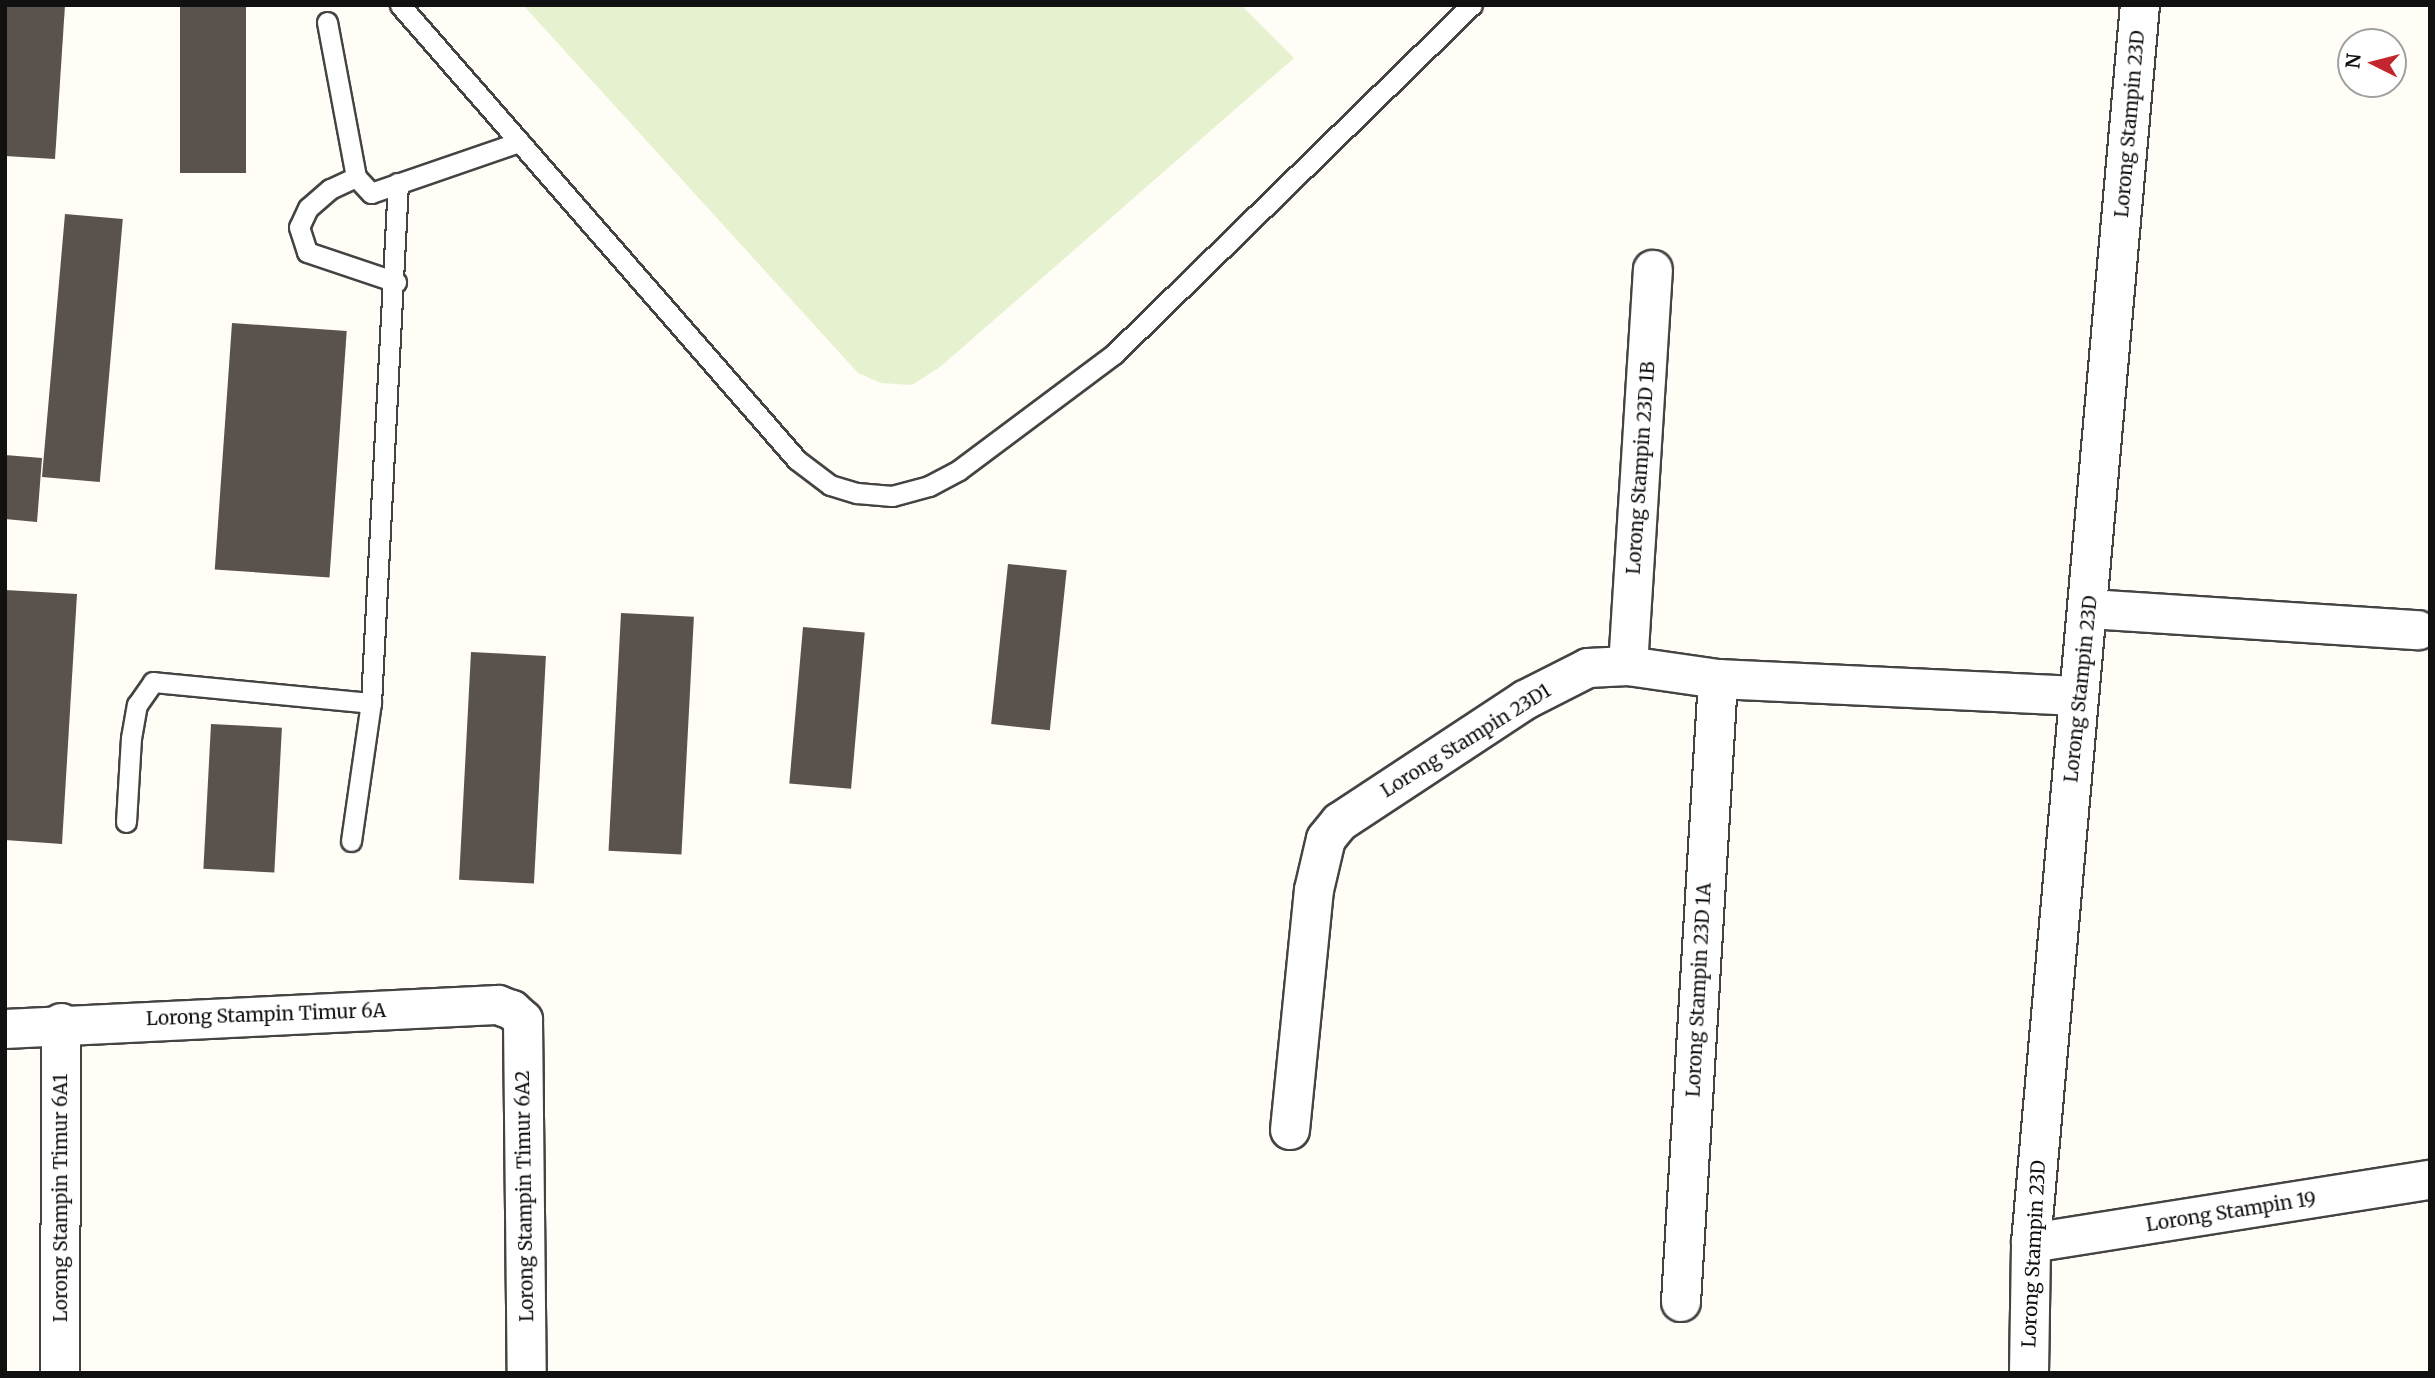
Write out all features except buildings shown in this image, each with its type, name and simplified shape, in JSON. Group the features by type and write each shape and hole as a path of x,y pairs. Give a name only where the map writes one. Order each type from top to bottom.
{"street":[{"name":"Lorong Stampin 23D","path":"2029,1373 2031,1243 2078,696 2089,609 2140,5"},
{"name":"Lorong Stampin 23D 1B","path":"1628,666 1653,270"},
{"path":"2089,609 2418,630"},
{"name":"Lorong Stampin 23D1","path":"1290,1130 1314,890 1326,839 1340,822 1525,699 1588,668 1628,666 1718,679 2078,696"},
{"name":"Lorong Stampin 23D 1A","path":"1681,1302 1718,679"},
{"name":"Lorong Stampin Timur 6A","path":"5,1029 61,1023 498,1005 523,1020"},
{"name":"Lorong Stampin Timur 6A2","path":"523,1020 527,1373"},
{"name":"Lorong Stampin Timur 6A1","path":"60,1373 61,1023"},
{"name":"Lorong Stampin 19","path":"2031,1243 2430,1180"}],"lane":[{"path":"400,5 797,460 831,485 857,493 892,496 929,486 959,470 1114,354 1472,5"},
{"path":"327,22 355,177 371,193 519,142"},
{"path":"355,177 330,189 308,208 299,227 307,252 396,282"},
{"path":"351,841 372,703 396,282 398,183"},
{"path":"127,822 131,738 137,705 153,682 372,703"}],"green space":[{"path":"523,5 1241,5 1294,58 940,367 912,385 881,383 858,373"}]}
